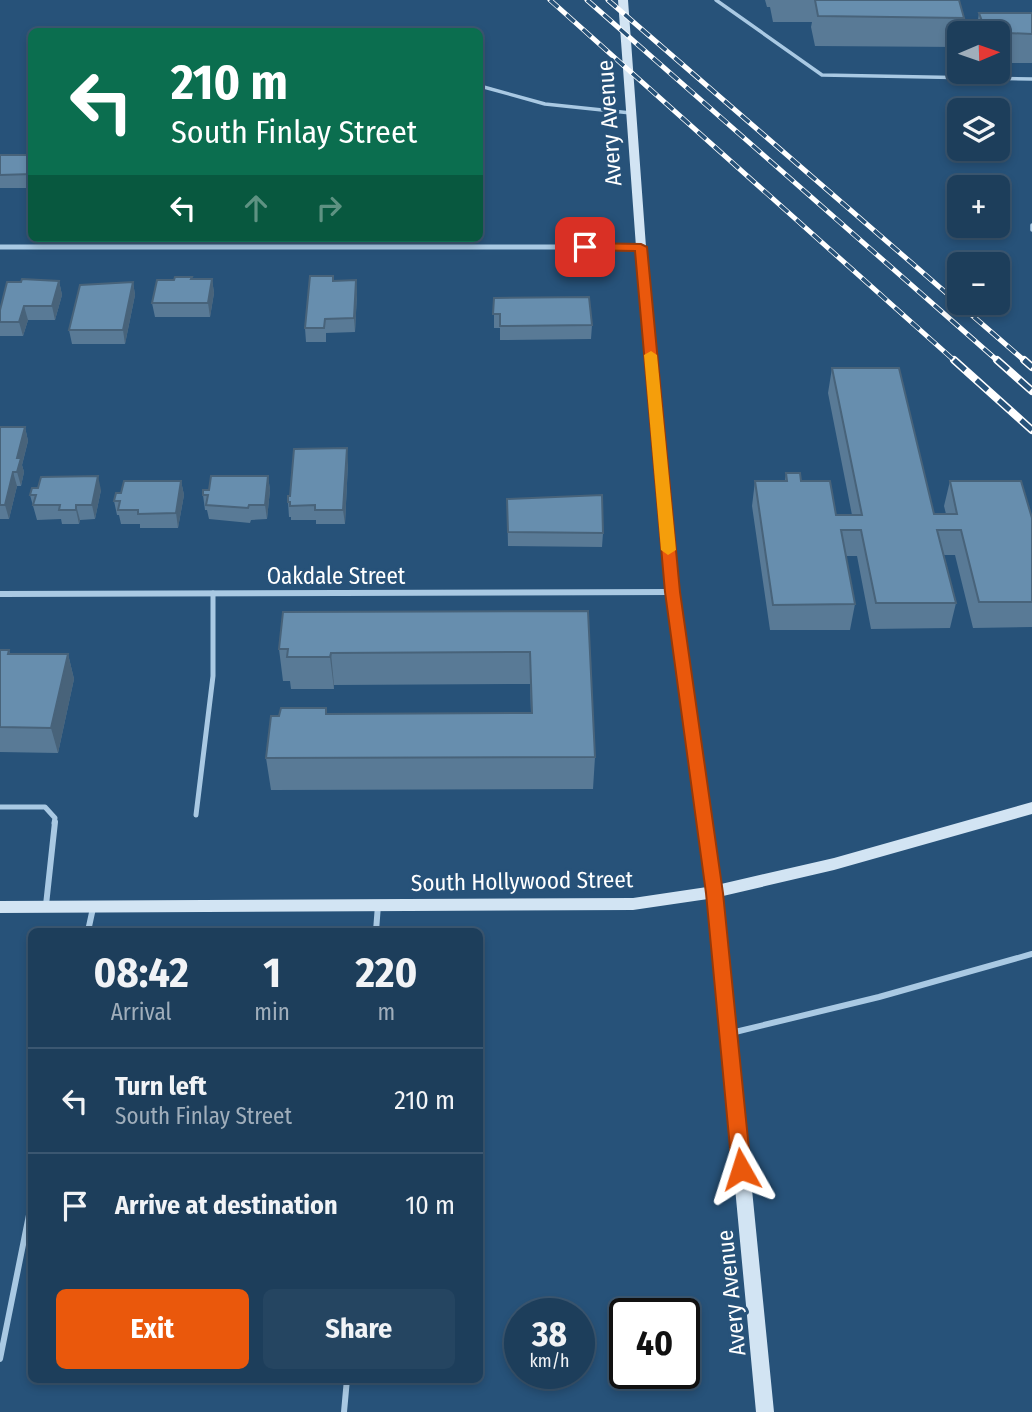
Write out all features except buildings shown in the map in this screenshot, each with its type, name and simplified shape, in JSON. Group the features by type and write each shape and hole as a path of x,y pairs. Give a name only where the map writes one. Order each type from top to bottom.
{"street":[{"name":"Avery Avenue","path":"623,0 641,247 672,592 715,893 765,1412"},
{"path":"0,247 641,247"},
{"name":"Oakdale Street","path":"0,594 672,592"},
{"name":"South Hollywood Street","path":"0,907 633,904 715,893 775,880 1032,808"}],"lane":[{"path":"716,0 822,75 1032,79"},
{"path":"483,87 545,104 631,113"},
{"path":"196,815 213,676 213,593"},
{"path":"0,807 45,807 55,818 46,906"},
{"path":"89,928 94,905"},
{"path":"376,928 378,905"},
{"path":"728,1033 879,997 1032,954"},
{"path":"0,1359 28,1220"},
{"path":"344,1412 346,1383"}],"railway":[{"path":"550,0 956,362"},
{"path":"587,0 999,362"},
{"path":"608,0 1026,362"},
{"path":"954,360 1032,430"},
{"path":"997,360 1032,391"},
{"path":"1024,360 1032,367"}],"slow traffic":[{"path":"651,355 668,550"}],"route":[{"path":"585,247 641,247 672,592 715,893 741,1169"}]}
